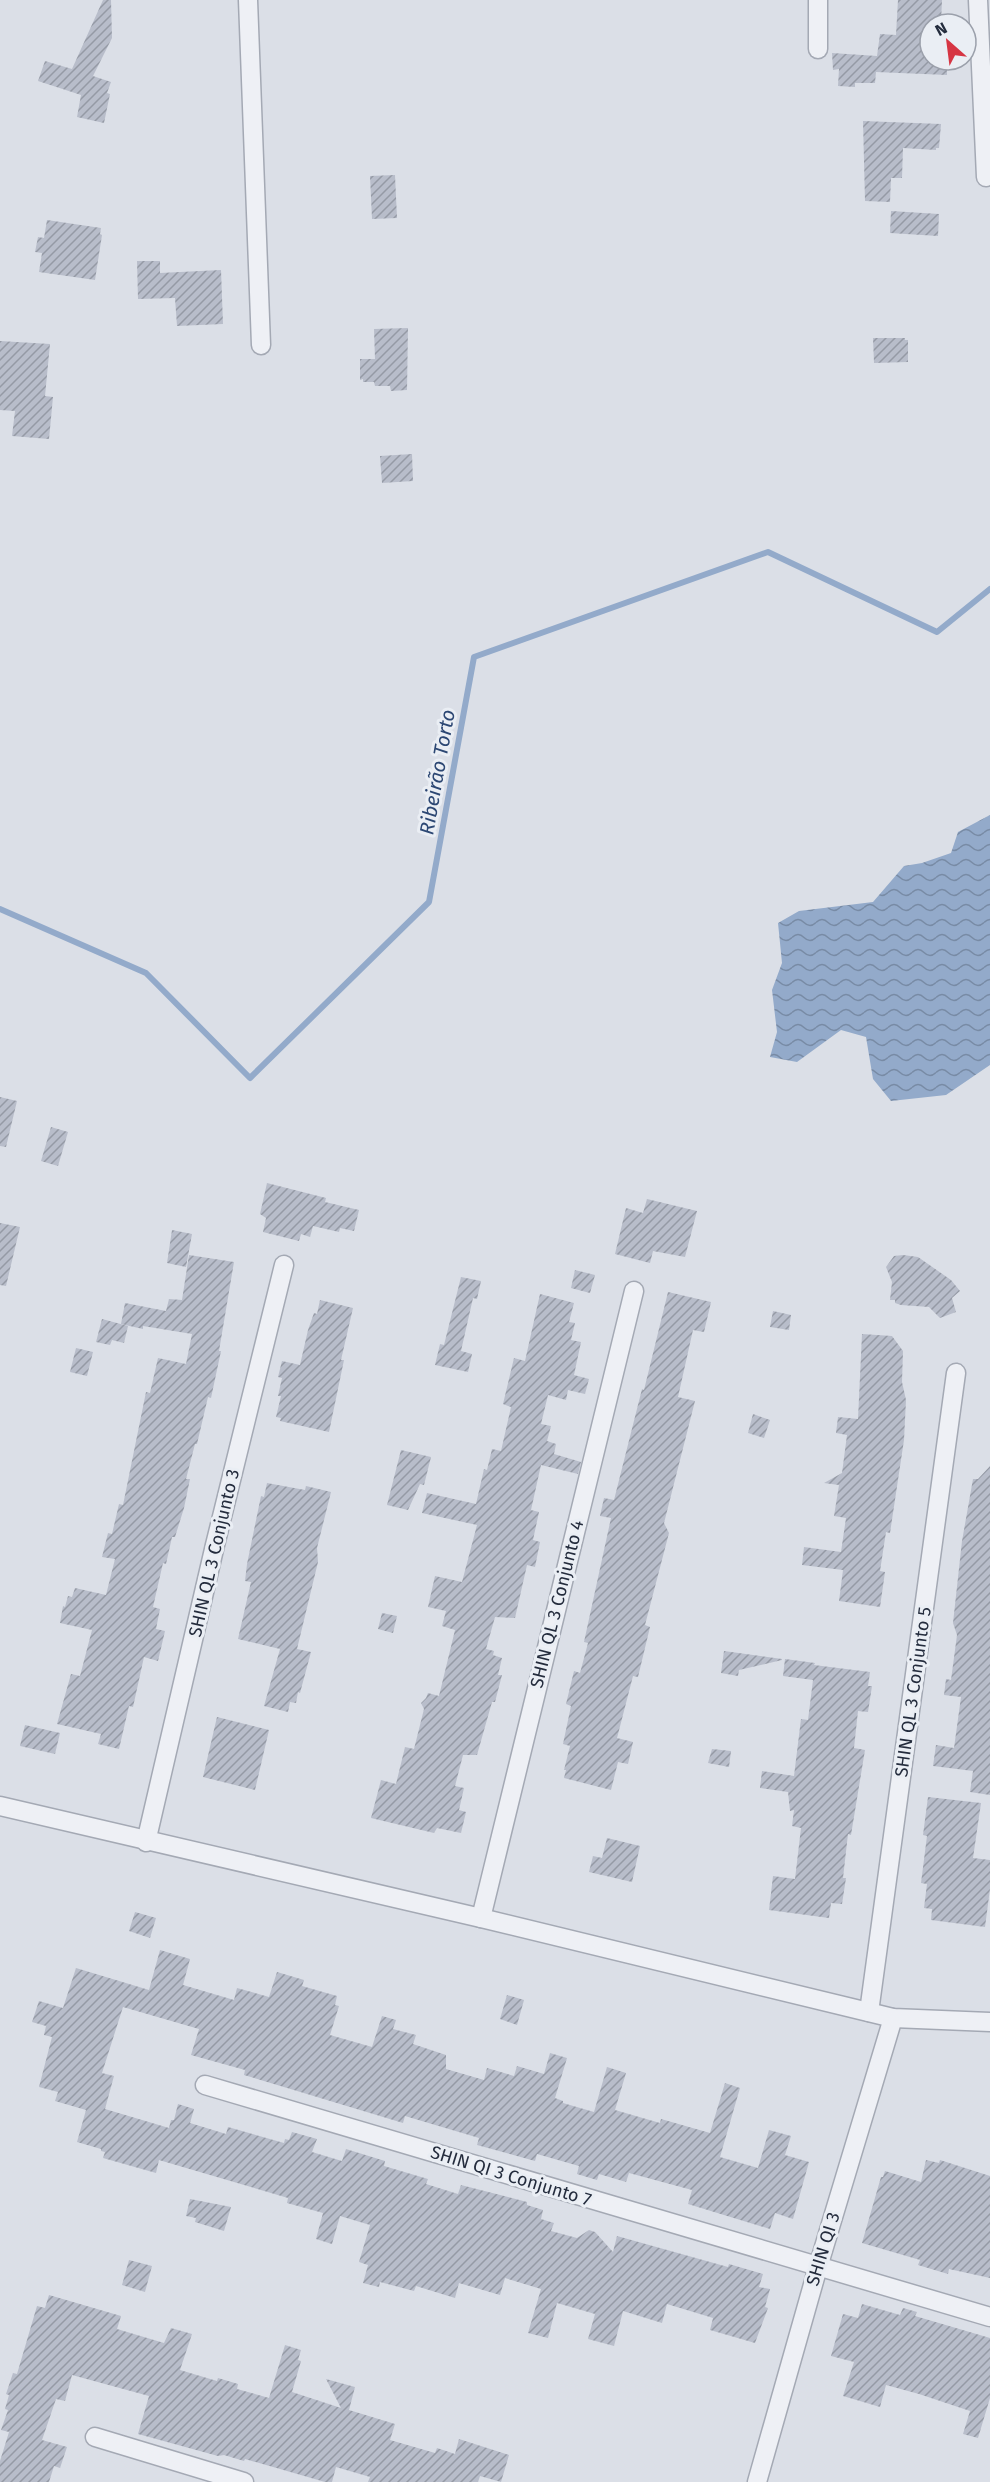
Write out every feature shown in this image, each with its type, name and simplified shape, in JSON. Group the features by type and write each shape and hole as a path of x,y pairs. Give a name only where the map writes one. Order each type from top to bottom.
{"street":[{"path":"248,0 261,345"},
{"path":"818,0 818,49"},
{"path":"978,0 986,177"},
{"name":"SHIN QL 3 Conjunto 3","path":"146,1842 215,1545 284,1265"},
{"name":"SHIN QL 3 Conjunto 4","path":"481,1918 634,1291"},
{"name":"SHIN QL 3 Conjunto 5","path":"869,2012 956,1373"},
{"path":"0,1806 146,1842 481,1918 893,2018 990,2022"},
{"name":"SHIN QI 3","path":"758,2482 818,2267 893,2018"},
{"name":"SHIN QI 3 Conjunto 7","path":"205,2085 990,2317"},
{"path":"95,2437 244,2482"}],"water":[{"path":"990,815 990,1065 946,1095 891,1101 873,1079 866,1037 841,1030 797,1062 770,1057 777,1032 772,990 782,963 778,923 799,911 873,902 904,866 922,863 951,853 958,832"}],"building":[{"path":"103,0 111,0 112,38 93,76 111,82 107,93 110,94 104,123 77,117 81,95 38,81 45,61 72,69"},
{"path":"898,0 942,0 941,12 918,12 918,72 947,72 947,75 876,72 875,83 855,83 855,87 838,86 839,69 833,70 832,53 877,56 880,34 896,35"},
{"path":"863,121 941,124 939,148 936,150 903,148 902,178 891,178 890,202 865,201"},
{"path":"395,175 397,218 372,219 370,176"},
{"path":"891,211 939,214 938,236 890,233"},
{"path":"47,220 101,228 95,280 39,272 42,253 35,252 38,237 44,238"},
{"path":"137,261 160,261 160,273 221,270 223,324 177,326 175,298 138,299"},
{"path":"408,328 407,390 391,391 390,386 375,386 374,382 360,380 360,359 375,359 374,329"},
{"path":"873,338 905,338 908,340 908,362 874,363"},
{"path":"0,341 50,344 45,396 53,397 49,439 12,436 15,411 0,410"},
{"path":"412,454 413,481 382,483 380,456"},
{"path":"0,1097 17,1101 6,1147 0,1146"},
{"path":"51,1127 68,1132 58,1166 41,1161"},
{"path":"267,1183 326,1198 325,1202 359,1210 354,1231 340,1228 339,1232 313,1226 310,1237 301,1234 299,1241 263,1232 266,1218 260,1214"},
{"path":"647,1199 697,1211 685,1257 653,1251 650,1263 615,1254 626,1208 643,1213"},
{"path":"0,1223 20,1227 6,1286 0,1285"},
{"path":"172,1230 192,1234 186,1267 167,1263"},
{"path":"189,1255 234,1262 219,1351 221,1351 211,1398 208,1397 186,1479 190,1479 184,1508 175,1537 172,1537 166,1564 163,1563 153,1607 160,1609 156,1629 165,1631 158,1661 144,1657 133,1707 129,1706 119,1749 98,1744 101,1734 57,1724 71,1674 80,1676 92,1630 60,1623 63,1606 65,1607 68,1596 72,1597 75,1588 106,1595 115,1559 102,1557 108,1533 112,1534 119,1504 123,1505 146,1392 150,1393 158,1358 186,1364 192,1334 143,1326 143,1329 121,1324 125,1303 166,1311 169,1299 182,1300"},
{"path":"894,1256 918,1257 951,1280 960,1291 952,1298 956,1312 940,1318 929,1307 901,1305 895,1303 895,1300 890,1300 892,1282 886,1267"},
{"path":"575,1270 595,1275 590,1293 571,1288"},
{"path":"461,1277 481,1281 477,1299 473,1298 461,1351 472,1354 468,1372 435,1365 440,1344 444,1345"},
{"path":"668,1292 711,1302 704,1332 693,1330 678,1397 695,1401 664,1523 669,1533 645,1625 650,1627 638,1677 633,1676 617,1738 633,1742 628,1764 618,1762 611,1790 564,1778 570,1746 563,1744 571,1706 566,1704 574,1671 580,1673 588,1643 584,1642 611,1518 600,1516 604,1498 614,1500"},
{"path":"540,1294 574,1303 569,1322 575,1323 571,1340 581,1342 574,1375 589,1379 585,1394 568,1390 566,1400 548,1395 541,1424 551,1426 547,1441 556,1444 554,1454 581,1462 578,1474 541,1465 531,1510 539,1512 533,1540 540,1542 535,1567 527,1565 515,1618 495,1617 486,1649 494,1651 493,1655 502,1658 498,1675 502,1675 477,1755 463,1755 455,1786 464,1788 459,1810 466,1812 461,1833 437,1828 434,1833 371,1818 381,1780 396,1784 405,1747 414,1749 424,1709 421,1703 428,1693 439,1696 455,1630 442,1626 446,1611 428,1607 435,1576 462,1582 477,1525 422,1513 427,1493 476,1504 484,1469 487,1470 492,1449 501,1451 511,1407 503,1404 514,1358 525,1361"},
{"path":"320,1300 353,1308 341,1360 344,1360 329,1432 280,1421 281,1418 276,1417 281,1396 278,1396 282,1378 278,1377 282,1361 300,1365 308,1330 314,1313 317,1314"},
{"path":"773,1311 791,1315 789,1330 770,1327"},
{"path":"102,1319 128,1326 124,1343 112,1340 110,1345 96,1342"},
{"path":"862,1334 892,1336 903,1351 902,1382 906,1400 904,1440 890,1533 886,1532 880,1571 885,1572 880,1607 839,1601 843,1570 802,1565 804,1547 841,1552 846,1518 834,1516 839,1485 824,1483 842,1473 847,1435 836,1433 838,1417 858,1419"},
{"path":"76,1348 93,1352 87,1376 70,1372"},
{"path":"753,1414 770,1420 764,1438 748,1433"},
{"path":"401,1450 431,1457 424,1485 420,1484 408,1510 387,1505"},
{"path":"990,1466 990,1795 970,1792 973,1771 933,1766 936,1745 954,1748 961,1697 944,1695 946,1679 951,1680 957,1635 953,1623 962,1541 973,1479 978,1479"},
{"path":"267,1483 305,1490 306,1486 331,1492 317,1548 318,1562 297,1649 311,1652 300,1693 298,1692 296,1703 290,1702 288,1712 264,1706 280,1649 238,1639 251,1582 245,1581 247,1564 261,1496 264,1497"},
{"path":"382,1613 397,1616 393,1633 378,1629"},
{"path":"724,1651 782,1660 739,1670 738,1676 721,1673"},
{"path":"785,1659 870,1672 868,1686 872,1686 868,1712 858,1711 854,1748 865,1750 851,1835 848,1834 842,1904 831,1903 829,1918 769,1910 773,1876 795,1879 801,1828 792,1826 794,1810 790,1811 788,1792 760,1788 762,1771 794,1776 801,1719 808,1720 813,1680 783,1676"},
{"path":"217,1717 269,1730 255,1790 203,1777"},
{"path":"25,1725 60,1733 55,1754 20,1746"},
{"path":"712,1749 731,1751 729,1767 708,1763"},
{"path":"928,1797 981,1803 973,1858 990,1860 990,1889 985,1927 931,1920 932,1909 924,1908 927,1884 921,1883 927,1836 923,1835"},
{"path":"607,1838 640,1846 632,1882 589,1872 593,1856 602,1858"},
{"path":"135,1912 156,1918 150,1938 129,1931"},
{"path":"160,1950 190,1959 183,1985 234,2000 237,1988 269,1997 277,1972 304,1980 302,1986 337,1996 335,2005 339,2006 330,2035 372,2047 382,2016 396,2020 393,2029 416,2035 413,2044 446,2055 446,2069 484,2080 487,2068 514,2076 517,2066 544,2074 550,2053 567,2058 555,2098 563,2103 594,2112 607,2067 626,2073 615,2110 660,2123 661,2119 710,2133 725,2083 740,2088 720,2157 758,2168 769,2130 791,2136 785,2155 809,2162 793,2219 775,2213 770,2229 688,2204 692,2190 629,2173 626,2182 599,2174 597,2180 577,2174 579,2166 537,2154 535,2161 477,2145 479,2138 405,2116 403,2123 244,2075 245,2070 191,2055 199,2029 123,2007 102,2073 114,2076 105,2109 169,2128 171,2120 174,2120 178,2104 194,2109 190,2123 226,2134 228,2127 284,2143 285,2139 289,2140 292,2132 317,2139 312,2152 342,2161 346,2149 385,2161 384,2166 428,2179 426,2184 458,2194 461,2185 527,2202 527,2205 543,2210 541,2219 554,2223 551,2231 577,2238 589,2230 595,2232 613,2252 617,2236 728,2267 729,2264 763,2274 759,2287 770,2289 765,2307 768,2308 755,2343 710,2330 713,2318 667,2304 662,2323 623,2311 614,2346 588,2339 595,2314 557,2303 548,2338 528,2333 541,2289 505,2278 500,2295 459,2283 455,2298 416,2286 414,2291 380,2282 379,2287 363,2283 368,2265 359,2262 370,2225 340,2216 332,2244 316,2239 323,2213 287,2203 288,2198 159,2160 156,2173 103,2158 105,2152 101,2149 77,2142 86,2110 55,2101 58,2092 39,2087 52,2037 44,2035 46,2026 32,2022 39,2001 63,2008 76,1968 149,1990"},
{"path":"507,1995 524,2000 517,2025 500,2019"},
{"path":"926,2160 939,2163 940,2160 990,2176 990,2278 949,2269 948,2274 918,2265 920,2260 862,2243 881,2177 885,2171 921,2182"},
{"path":"190,2199 231,2207 224,2231 195,2222 196,2218 186,2216"},
{"path":"129,2260 152,2266 145,2292 122,2285"},
{"path":"49,2295 121,2316 117,2329 164,2343 171,2328 192,2334 180,2370 217,2381 218,2378 238,2384 237,2389 269,2398 285,2345 301,2350 298,2360 301,2361 292,2392 341,2408 326,2379 355,2387 349,2410 395,2424 390,2440 435,2453 437,2448 455,2454 459,2439 509,2455 501,2482 480,2476 478,2482 368,2482 370,2477 336,2467 332,2482 325,2482 245,2459 244,2461 224,2455 218,2456 138,2434 149,2396 72,2375 65,2401 56,2399 42,2440 67,2447 60,2468 54,2466 49,2482 0,2482 0,2461 9,2432 1,2430 8,2410 5,2409 9,2395 6,2394 13,2373 17,2374 37,2306 45,2308"},
{"path":"862,2304 900,2315 903,2308 917,2312 915,2316 990,2338 990,2398 978,2438 963,2434 970,2411 919,2394 886,2385 880,2407 843,2396 854,2362 831,2356 843,2314 858,2318"}],"waterway":[{"name":"Ribeirão Torto","path":"0,909 146,973 250,1078 429,902 474,657 768,552 937,632 990,589"}]}
